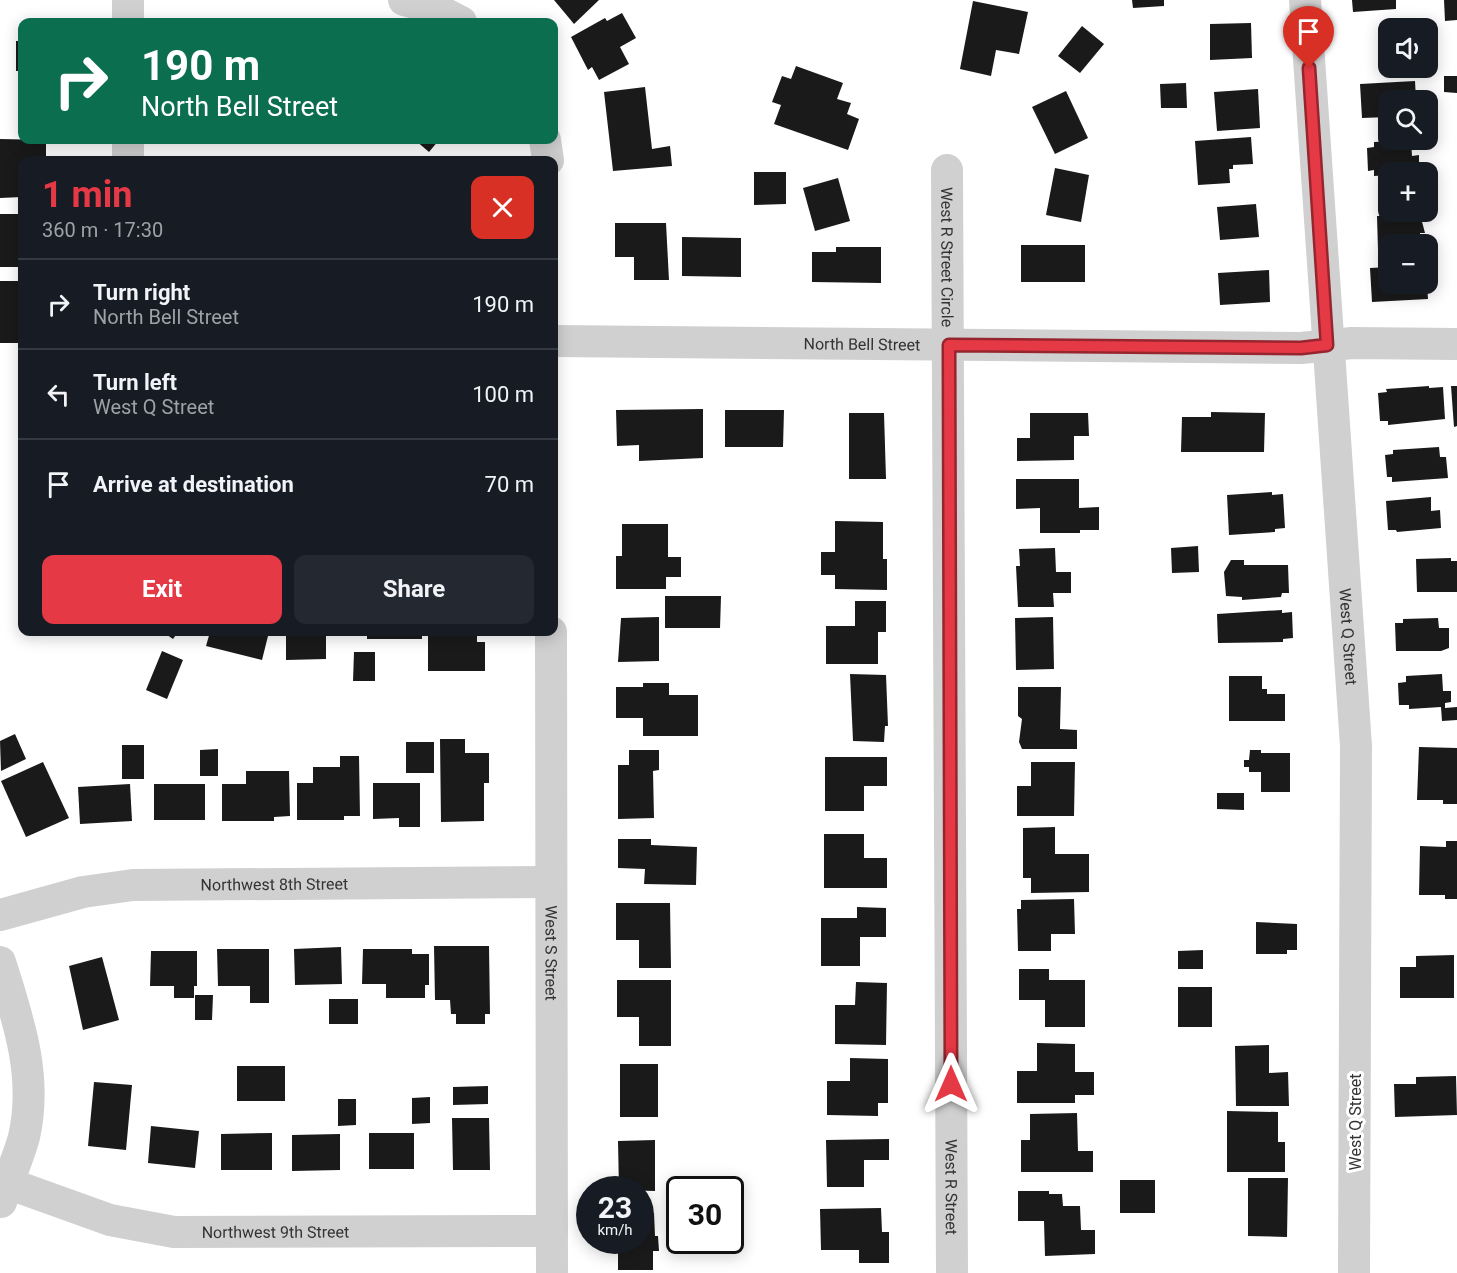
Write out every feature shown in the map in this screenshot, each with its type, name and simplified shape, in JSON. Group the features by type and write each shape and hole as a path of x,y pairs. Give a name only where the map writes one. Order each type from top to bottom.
{"street":[{"path":"128,0 128,18"},
{"path":"404,0 434,8 453,18"},
{"name":"West Q Street","path":"1305,0 1356,746 1354,1273"},
{"name":"West R Street Circle","path":"947,170 949,345"},
{"name":"North Bell Street","path":"558,341 1301,348 1327,345 1457,344"},
{"name":"West R Street","path":"949,345 952,1273"},
{"name":"West S Street","path":"550,636 552,1273"},
{"name":"Northwest 8th Street","path":"0,915 83,892 133,885 550,882"},
{"path":"0,962 21,1030 28,1073 24,1135 4,1193"},
{"name":"Northwest 9th Street","path":"4,1193 110,1220 174,1232 552,1231"}],"building":[{"path":"554,0 599,0 574,24"},
{"path":"1132,0 1164,0 1164,6 1133,8"},
{"path":"1352,0 1396,0 1396,9 1353,12"},
{"path":"1444,0 1457,0 1457,20 1445,21"},
{"path":"973,1 1028,12 1019,54 996,50 991,76 960,69"},
{"path":"622,13 636,38 620,47 629,64 599,80 592,67 588,70 571,37 605,18 607,21"},
{"path":"1251,23 1252,58 1210,60 1210,24"},
{"path":"1082,26 1104,44 1080,73 1058,56"},
{"path":"16,41 18,41 18,71 16,71"},
{"path":"796,66 843,83 837,99 851,103 847,114 859,119 848,150 774,124 781,105 772,102 782,76 791,79"},
{"path":"1444,76 1457,76 1457,93 1444,92"},
{"path":"1415,81 1415,90 1378,90 1378,117 1362,118 1360,84"},
{"path":"1186,83 1187,108 1161,108 1160,84"},
{"path":"645,87 652,149 670,146 672,166 613,171 604,92"},
{"path":"1258,89 1260,128 1217,131 1214,92"},
{"path":"1066,91 1088,138 1055,154 1032,107"},
{"path":"1251,137 1253,164 1233,165 1233,169 1229,169 1230,183 1198,185 1195,141"},
{"path":"0,139 18,139 18,144 46,144 46,156 18,156 18,197 0,198"},
{"path":"1374,142 1378,142 1378,150 1412,150 1412,156 1419,155 1419,162 1378,162 1378,176 1374,176 1374,170 1368,171 1367,148 1374,147"},
{"path":"420,144 436,144 429,152"},
{"path":"1055,168 1089,175 1081,222 1046,215"},
{"path":"754,172 786,172 786,204 754,205"},
{"path":"838,178 850,221 815,231 803,188"},
{"path":"1256,204 1259,237 1220,240 1217,207"},
{"path":"0,214 18,214 18,267 0,267"},
{"path":"1377,216 1378,222 1422,222 1425,233 1378,234 1378,250"},
{"path":"615,223 666,223 669,280 634,280 634,257 615,257"},
{"path":"682,237 741,238 741,277 682,276"},
{"path":"1021,245 1085,245 1085,282 1021,282"},
{"path":"836,247 881,247 881,283 812,282 812,252 836,252"},
{"path":"1370,268 1378,268 1378,294 1428,294 1428,299 1372,302"},
{"path":"1269,270 1270,302 1220,305 1218,273"},
{"path":"0,281 18,281 18,343 0,343"},
{"path":"1429,386 1429,388 1443,387 1445,419 1388,425 1388,421 1380,421 1378,393 1387,392 1386,389"},
{"path":"1451,386 1457,386 1457,426 1454,427"},
{"path":"703,409 703,458 639,461 639,445 617,446 616,410"},
{"path":"725,410 784,410 783,447 725,447"},
{"path":"1211,412 1265,413 1264,452 1181,452 1182,417 1211,417"},
{"path":"849,413 884,413 886,479 849,479"},
{"path":"1030,413 1088,413 1089,436 1074,436 1074,460 1017,461 1017,438 1030,438"},
{"path":"1439,447 1440,457 1446,457 1448,478 1392,482 1392,477 1387,477 1385,455 1393,454 1393,450"},
{"path":"1016,479 1079,479 1079,508 1099,507 1099,530 1080,530 1080,533 1040,533 1040,508 1016,509"},
{"path":"1272,492 1272,495 1283,494 1285,528 1275,529 1275,532 1229,535 1227,495"},
{"path":"1431,497 1431,511 1440,510 1441,528 1397,532 1388,530 1386,501"},
{"path":"835,521 883,522 883,559 887,559 887,590 835,589 835,575 821,575 821,552 835,552"},
{"path":"622,524 668,524 668,557 681,557 681,577 666,577 666,589 616,589 616,556 622,556"},
{"path":"1198,546 1199,572 1172,573 1171,548"},
{"path":"1055,548 1056,572 1071,572 1071,593 1053,593 1054,607 1018,607 1016,566 1020,566 1019,549"},
{"path":"1451,558 1451,561 1457,561 1457,592 1417,592 1416,559"},
{"path":"1231,560 1244,560 1244,565 1288,565 1289,593 1282,593 1281,597 1242,600 1242,597 1226,596 1224,572"},
{"path":"665,596 721,596 720,628 665,628"},
{"path":"855,601 886,601 886,632 878,632 878,664 826,664 826,626 855,626"},
{"path":"1282,610 1282,613 1292,612 1293,638 1283,639 1283,642 1218,643 1217,614"},
{"path":"659,617 659,661 618,662 621,618"},
{"path":"1053,617 1054,669 1016,670 1015,618"},
{"path":"1438,618 1439,628 1449,628 1449,648 1441,651 1396,651 1395,623 1403,623 1403,619"},
{"path":"209,636 268,636 262,660 206,646"},
{"path":"286,636 326,636 326,659 286,660"},
{"path":"367,636 422,636 422,639 367,639"},
{"path":"428,636 477,636 477,642 485,642 485,671 428,671"},
{"path":"162,651 183,660 167,699 146,690"},
{"path":"354,652 375,652 375,681 353,681"},
{"path":"850,674 886,675 888,726 885,726 884,742 853,741"},
{"path":"1442,674 1443,691 1451,691 1451,702 1445,703 1445,708 1457,707 1457,720 1442,721 1441,707 1409,709 1409,705 1399,705 1398,683 1406,682 1406,676"},
{"path":"1229,676 1262,676 1262,689 1267,689 1267,694 1285,694 1285,721 1229,721"},
{"path":"643,683 669,683 669,695 698,695 698,736 643,736 643,718 616,718 616,687 643,687"},
{"path":"1018,687 1061,687 1060,729 1077,730 1077,749 1022,749 1019,742 1022,719 1018,716"},
{"path":"15,734 26,759 1,771 0,741"},
{"path":"440,739 465,739 465,753 489,753 489,783 484,783 484,821 441,822"},
{"path":"406,742 434,742 434,773 406,773"},
{"path":"122,745 144,745 144,779 122,779"},
{"path":"1419,747 1457,748 1457,804 1443,804 1443,800 1417,800"},
{"path":"218,749 218,776 200,776 200,750"},
{"path":"629,750 659,750 659,770 653,771 654,818 618,819 618,765 629,765"},
{"path":"1250,750 1261,750 1261,753 1290,753 1290,792 1261,792 1261,772 1249,772 1249,767 1244,767 1244,760 1249,760"},
{"path":"340,756 359,756 360,816 344,816 344,820 297,820 297,783 313,783 313,767 340,767"},
{"path":"825,757 887,757 887,786 864,786 864,811 825,811"},
{"path":"43,762 69,818 26,837 1,781"},
{"path":"1031,762 1075,762 1074,816 1017,816 1017,786 1031,786"},
{"path":"246,771 289,771 290,816 274,817 274,821 222,821 222,784 246,784"},
{"path":"373,783 420,783 420,827 399,827 399,818 373,819"},
{"path":"130,784 132,821 80,824 78,787"},
{"path":"154,784 205,784 205,820 154,820"},
{"path":"1217,793 1244,793 1244,810 1217,809"},
{"path":"1055,827 1055,854 1089,854 1089,892 1031,893 1031,878 1023,878 1023,828"},
{"path":"824,834 864,834 864,858 887,858 887,888 824,888"},
{"path":"618,839 651,839 651,845 697,847 696,885 644,884 645,869 618,868"},
{"path":"1446,841 1457,841 1457,899 1445,899 1445,895 1419,895 1420,846 1446,847"},
{"path":"1074,899 1075,934 1051,934 1051,951 1018,951 1017,909 1021,909 1021,900"},
{"path":"616,903 670,903 671,968 639,968 639,940 616,940"},
{"path":"857,907 886,908 886,937 860,937 860,966 821,966 821,918 857,918"},
{"path":"1256,922 1297,924 1297,950 1287,950 1287,954 1256,954"},
{"path":"434,946 489,946 490,1014 485,1014 485,1024 456,1024 456,1014 451,1014 450,1000 435,1000"},
{"path":"341,947 342,984 295,985 294,949"},
{"path":"217,949 269,949 269,1003 250,1003 250,986 218,986"},
{"path":"363,949 412,949 412,954 429,954 429,985 425,985 425,998 386,998 386,984 362,984"},
{"path":"1203,950 1203,969 1178,969 1178,951"},
{"path":"151,951 197,951 197,986 194,986 194,998 174,998 174,986 150,986"},
{"path":"1454,955 1454,998 1400,998 1400,967 1416,967 1416,956"},
{"path":"102,957 119,1020 83,1030 69,966"},
{"path":"1019,969 1049,969 1049,980 1085,980 1085,1027 1045,1027 1045,1000 1019,1000"},
{"path":"617,980 671,980 671,1046 639,1046 639,1017 617,1017"},
{"path":"856,982 887,983 886,1045 835,1044 835,1005 855,1005"},
{"path":"1178,987 1212,987 1212,1027 1178,1027"},
{"path":"195,995 213,995 212,1020 195,1020"},
{"path":"329,999 358,999 358,1024 329,1024"},
{"path":"1037,1043 1075,1044 1075,1072 1094,1072 1094,1095 1075,1095 1075,1103 1017,1103 1017,1071 1037,1071"},
{"path":"1269,1045 1269,1073 1288,1072 1289,1106 1236,1106 1235,1046"},
{"path":"850,1058 888,1059 888,1103 878,1103 878,1116 827,1115 827,1081 850,1081"},
{"path":"620,1064 658,1064 658,1117 620,1117"},
{"path":"237,1066 285,1066 285,1101 237,1101"},
{"path":"1456,1076 1457,1115 1395,1117 1394,1084 1416,1084 1416,1077"},
{"path":"94,1082 132,1085 126,1150 88,1146"},
{"path":"488,1086 488,1104 453,1105 453,1087"},
{"path":"430,1097 430,1123 412,1124 412,1098"},
{"path":"338,1099 356,1099 356,1125 338,1126"},
{"path":"1227,1111 1278,1112 1278,1142 1285,1142 1285,1172 1227,1172"},
{"path":"1077,1113 1078,1151 1093,1151 1093,1172 1021,1172 1021,1140 1030,1140 1030,1114"},
{"path":"452,1118 489,1118 490,1170 453,1170"},
{"path":"151,1126 199,1131 195,1168 148,1163"},
{"path":"272,1133 272,1170 221,1170 221,1134"},
{"path":"369,1133 414,1133 414,1169 369,1169"},
{"path":"340,1134 340,1170 292,1171 292,1135"},
{"path":"889,1139 889,1160 864,1160 864,1187 827,1187 826,1140"},
{"path":"655,1140 655,1191 654,1176 619,1176 618,1141"},
{"path":"1248,1178 1288,1178 1287,1237 1248,1236"},
{"path":"1120,1180 1155,1180 1155,1213 1120,1213"},
{"path":"1018,1191 1049,1191 1049,1194 1062,1194 1063,1206 1080,1206 1081,1230 1095,1230 1095,1254 1045,1256 1044,1221 1018,1221"},
{"path":"881,1208 882,1232 889,1232 889,1263 859,1263 859,1250 821,1250 820,1209"},
{"path":"654,1213 655,1236 658,1236 659,1251 654,1251"},
{"path":"618,1254 653,1254 653,1270 618,1270"}],"route":[{"path":"951,1084 949,345 1301,348 1327,345 1309,68"}]}
